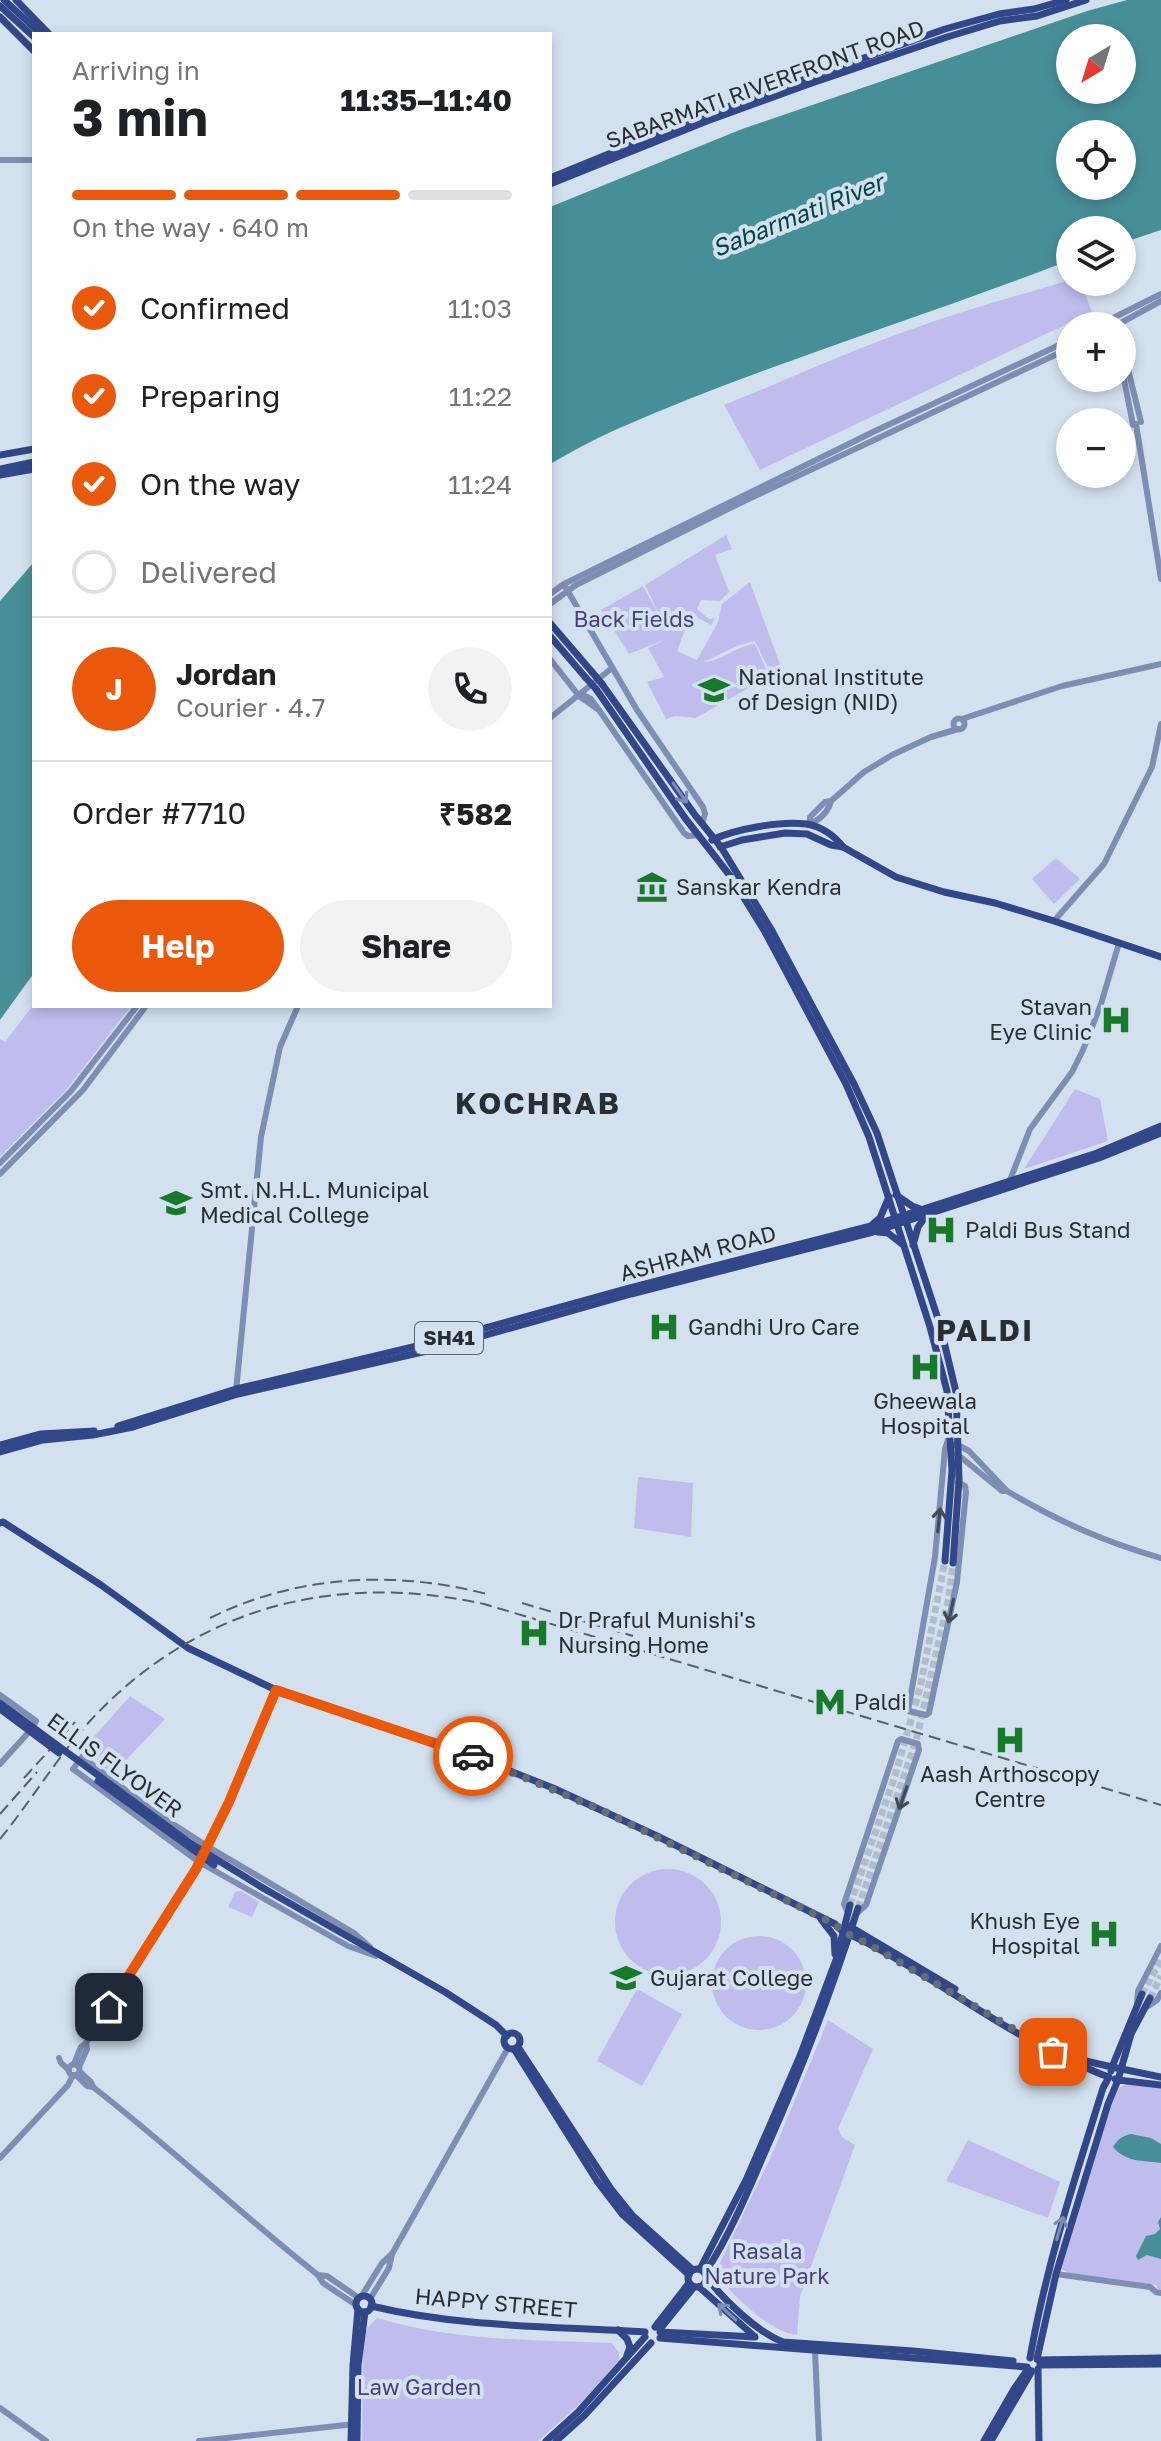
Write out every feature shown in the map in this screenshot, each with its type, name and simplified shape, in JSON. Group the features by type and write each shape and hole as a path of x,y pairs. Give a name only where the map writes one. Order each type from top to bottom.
{"main road":[{"path":"1,3 14,0 47,32"},
{"path":"552,177 699,117 931,34 999,14 1066,0"},
{"name":"SABARMATI RIVERFRONT ROAD","path":"552,183 809,84 947,37 1000,21 1037,16 1086,0"},
{"path":"1,3 23,15 39,32"},
{"path":"1,3 32,35"},
{"path":"0,17 32,49"},
{"path":"0,455 32,449"},
{"path":"0,472 32,463"},
{"path":"0,472 32,469"},
{"path":"554,636 599,687 721,847 771,929 877,1133 892,1195 873,1229 888,1233 909,1246"},
{"path":"599,687 765,932 846,1084 869,1137 946,1346 956,1392 950,1492 949,1562 954,1551 958,1482 953,1447"},
{"path":"706,843 728,833 755,828 810,824 835,837 843,847"},
{"path":"712,851 742,840 785,833 807,834 843,847 896,877 995,903 1161,957"},
{"name":"ASHRAM ROAD","path":"925,1212 1010,1180 1097,1153 1161,1126"},
{"name":"ASHRAM ROAD","path":"0,1445 41,1434 93,1431 132,1423 236,1392 440,1348 873,1229 1099,1158 1161,1133"},
{"path":"892,1195 925,1212 909,1246"},
{"name":"ASHRAM ROAD","path":"0,1452 43,1440 133,1427 236,1392"},
{"path":"1,1521 101,1585 188,1648 276,1690 447,1746 553,1788 847,1929 932,1974 1031,2036 1083,2061 1161,2077"},
{"name":"ELLIS FLYOVER","path":"0,1703 190,1843 262,1890"},
{"name":"ELLIS FLYOVER","path":"0,1711 189,1849 376,1954 506,2037"},
{"path":"647,2338 657,2342 658,2332 697,2278 753,2180 821,2020 853,1910"},
{"path":"817,1915 834,1936 836,1960"},
{"path":"697,2278 765,2139 800,2056 847,1929"},
{"path":"847,1929 1092,2072 1118,2080 1161,2085"},
{"path":"1037,2441 1033,2365 1052,2255 1103,2088 1146,1996"},
{"path":"991,2441 1033,2365 1056,2274 1140,2008"},
{"path":"513,2048 520,2040 512,2033 504,2043 513,2048 581,2156 623,2215 697,2278 764,2345"},
{"path":"697,2278 715,2288 767,2334 783,2342 913,2351 1033,2365 1161,2358"},
{"path":"354,2441 353,2365 363,2304"},
{"name":"HAPPY STREET","path":"363,2304 468,2322 545,2329 618,2330 647,2338"},
{"path":"556,2441 584,2416 647,2338 650,2327 658,2332 815,2351 1033,2365 1161,2364"},
{"path":"618,2330 630,2347 623,2363"},
{"path":"658,2332 755,2337"},
{"path":"546,2441 578,2412 647,2338"},
{"path":"1033,2365 1038,2402 1037,2441"},
{"path":"984,2441 1014,2389 1033,2365"}],"street":[{"path":"0,160 32,160"},
{"path":"1134,312 1161,294"},
{"path":"1136,314 1161,301"},
{"path":"552,593 875,431 1056,350"},
{"path":"1128,392 1137,424"},
{"path":"1131,392 1161,579"},
{"path":"552,602 566,587"},
{"path":"566,587 637,710 703,807 705,817 702,824"},
{"path":"552,661 580,695 599,710 684,833 688,836 699,835"},
{"path":"807,834 810,824 817,822 831,801 864,772 892,755 956,726 963,729 963,722 990,710 1062,686 1161,664"},
{"path":"552,716 612,668"},
{"path":"1054,921 1104,864 1152,767 1161,724"},
{"path":"1010,1180 1030,1129 1072,1072 1083,1050 1119,943"},
{"path":"72,1095 136,1008"},
{"path":"0,1174 72,1095 144,1008"},
{"path":"236,1392 261,1137 280,1047 297,1008"},
{"path":"0,1163 41,1127"},
{"path":"958,1482 965,1486 966,1492 957,1582 935,1691 929,1713 908,1711 935,1557 945,1449 953,1447 972,1454 1007,1491 1053,1518 1099,1538 1161,1558"},
{"path":"0,2158 68,2085 87,2049 86,2043 199,1862 229,1802 276,1690"},
{"path":"0,1695 36,1721 0,1764"},
{"path":"0,1711 28,1733"},
{"path":"898,1741 918,1744 920,1747 915,1763 866,1905 853,1910 844,1904 898,1741"},
{"path":"82,1757 153,1811 354,1933 376,1954 348,1946 199,1862 73,1769 82,1757"},
{"path":"1161,1946 1138,1991 1140,2008 1157,2000 1161,1993"},
{"path":"74,2070 87,2086 93,2087 132,2117 318,2275 323,2283 363,2304 382,2263 392,2254 513,2048"},
{"path":"1056,2274 1150,2287 1161,2293"},
{"path":"815,2351 819,2441"},
{"path":"0,2408 46,2441"},
{"path":"199,2441 353,2424"}],"green space":[{"path":"1056,284 1056,296 1086,296 1092,312 1056,312 1056,329 760,470 724,405 841,356 951,316"},
{"name":"Back Fields","path":"726,535 732,549 715,555 729,592 720,601 701,600 697,609 709,619 715,618 711,625 691,614 677,651 697,660 718,622 722,604 750,582 783,673 772,676 755,641 739,645 704,662 755,644 769,676 696,718 675,716 666,719 647,682 664,677 648,648 666,639 629,654 601,610 643,586 662,621 645,585"},
{"path":"1056,858 1080,879 1054,904 1032,879"},
{"path":"32,1007 129,1008 67,1089 0,1157 0,1039 5,1042"},
{"path":"1075,1089 1100,1099 1108,1141 1024,1169"},
{"path":"638,1477 693,1483 691,1537 634,1528"},
{"path":"130,1696 165,1719 112,1775 85,1747"},
{"path":"668,1869 688,1873 705,1885 717,1902 721,1922 717,1942 705,1959 688,1971 668,1975 648,1971 631,1959 619,1942 615,1922 619,1902 631,1885 648,1873"},
{"path":"241,1891 259,1902 252,1917 228,1907 235,1892"},
{"path":"759,1936 777,1939 792,1950 803,1965 806,1983 803,2001 792,2016 777,2027 759,2030 741,2027 726,2016 715,2001 712,1983 715,1965 726,1950 741,1939"},
{"path":"637,1989 682,2014 642,2086 597,2061"},
{"name":"Rasala Nature Park","path":"828,2020 873,2049 838,2129 842,2137 855,2145 800,2297 797,2335 763,2320 715,2273 774,2150"},
{"path":"1129,2083 1161,2085 1161,2290 1156,2285 1068,2273 1061,2269 1108,2113 1119,2088"},
{"path":"968,2140 1060,2182 1048,2218 946,2181"},
{"name":"Law Garden","path":"377,2318 464,2335 612,2343 619,2353 619,2360 584,2400 538,2441 362,2441 363,2336"}],"water":[{"name":"Sabarmati River","path":"1127,0 1161,0 1161,230 1136,238 1136,216 1056,216 1056,265 671,406 552,463 552,206 742,129 1087,11"},
{"path":"32,564 32,976 0,1020 0,601"},
{"path":"1131,2134 1151,2138 1161,2144 1161,2163 1129,2158 1113,2147 1120,2138"},
{"path":"1161,2217 1161,2259 1147,2255 1138,2260 1136,2256 1146,2236 1160,2229 1158,2222"}],"tunnel":[{"path":"850,1905 895,1776 920,1688 945,1561"},
{"path":"858,1908 916,1741 949,1597 953,1563"},
{"path":"1142,1994 1161,1960"},
{"path":"1150,1998 1161,1976"}],"railway":[{"path":"210,1618 277,1593 346,1581 417,1582 487,1594"},
{"path":"0,1839 89,1722 130,1683 174,1651 221,1626 270,1608 321,1597 374,1592 428,1595 484,1604 1161,1805"},
{"path":"522,1603 633,1636"},
{"path":"24,1778 75,1722"},
{"path":"0,1814 37,1772"}],"way so far":[{"path":"473,1756 599,1809 835,1924 842,1931 1053,2052"}],"place":[{"name":"National Institute of Design (NID)","path":"714,690"},
{"name":"Sanskar Kendra","path":"652,887"},
{"name":"Stavan Eye Clinic","path":"1116,1020"},
{"name":"Smt. N.H.L. Municipal Medical College","path":"176,1203"},
{"name":"Paldi Bus Stand","path":"941,1230"},
{"name":"Gandhi Uro Care","path":"664,1327"},
{"name":"Gheewala Hospital","path":"925,1367"},
{"name":"Dr Praful Munishi's Nursing Home","path":"534,1633"},
{"name":"Paldi","path":"830,1702"},
{"name":"Aash Arthoscopy Centre","path":"1010,1740"},
{"name":"Khush Eye Hospital","path":"1104,1934"},
{"name":"Gujarat College","path":"626,1978"}],"district":[{"name":"KOCHRAB","path":"538,1104"},
{"name":"PALDI","path":"985,1331"}],"route":[{"path":"109,2007 196,1869 229,1802 276,1690 473,1756"}]}
